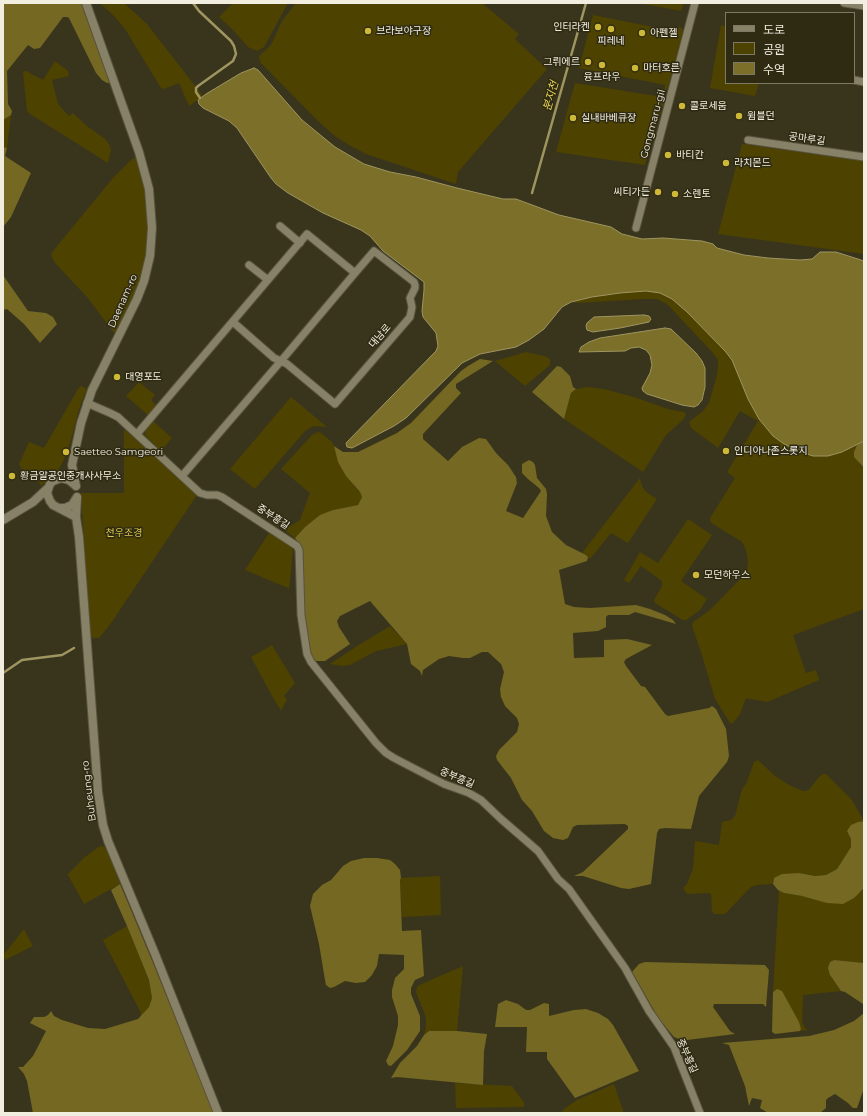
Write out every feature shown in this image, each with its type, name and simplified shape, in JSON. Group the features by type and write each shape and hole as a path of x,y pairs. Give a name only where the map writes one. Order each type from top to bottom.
{"street":[{"name":"Daenam-ro","path":"72,465 87,403 142,285 149,265 152,228 149,189 139,152 86,3"},
{"name":"Gongmaru-gil","path":"636,228 695,3"},
{"path":"844,3 864,6"},
{"name":"공마루길","path":"748,140 864,157"},
{"path":"280,226 300,243"},
{"path":"136,434 307,234 355,273"},
{"name":"대남로","path":"182,476 281,361 374,251 414,282 415,288 410,298 412,307 410,317 335,404 287,364 281,361 274,358 232,322"},
{"path":"249,265 268,280"},
{"path":"87,403 110,412 118,417 182,476"},
{"path":"3,520 33,502 48,488 50,484 72,465"},
{"path":"61,508 69,507 77,498 72,465"},
{"name":"중부흥길","path":"182,476 200,492 207,495 217,495 222,497 297,546 301,615 307,654 310,662 376,743 386,753 444,784 481,800 538,851 558,879 569,889 625,968 649,1011 674,1047 700,1113"},
{"path":"57,479 61,478 69,480 76,486"},
{"path":"48,488 48,497 53,505"},
{"name":"Buheung-ro","path":"77,498 76,517 79,537 98,792 103,825 108,841 155,954 218,1113"},
{"path":"33,502 53,505 76,517"}],"green space":[{"path":"100,3 124,3 147,24 203,96 189,106 179,83 164,89 161,88 125,29"},
{"path":"233,3 288,3 264,47 257,51 248,47 219,17"},
{"path":"296,3 482,3 519,34 515,39 547,69 458,172 456,184 366,154 349,145 335,136 319,122 260,62 259,56 271,45 282,21"},
{"path":"638,3 684,3 681,11"},
{"path":"593,15 678,32 679,26 683,30 668,88 664,91 665,85 579,68"},
{"path":"721,25 725,26 725,84 759,84 755,96 710,88"},
{"path":"55,61 68,71 69,76 52,80 58,104 69,116 73,113 87,126 105,139 111,150 108,163 27,111 24,71 43,80"},
{"path":"575,83 662,97 664,101 645,165 556,152"},
{"path":"11,115 7,148 3,147 3,120"},
{"path":"742,144 864,161 864,254 718,234"},
{"path":"132,159 138,159 145,184 149,226 148,243 142,277 135,295 115,334 87,297 55,263 51,255 113,178"},
{"path":"646,291 660,293 672,299 687,312 725,351 732,360 748,399 759,419 842,452 857,445 854,452 859,464 864,468 864,609 793,635 806,673 816,670 819,680 767,702 746,698 740,714 733,723 730,723 715,699 692,626 693,622 710,610 747,572 748,561 746,550 742,542 713,524 710,521 710,518 735,478 727,472 758,421 740,411 718,448 691,428 689,422 703,411 709,403 717,375 718,360 667,304 657,299 579,303 571,302 592,297"},
{"path":"526,352 550,359 550,365 525,386 495,361"},
{"path":"139,382 155,395 151,400 156,405 148,415 126,396"},
{"path":"81,386 87,389 80,406 67,454 59,469 41,486 33,471 25,475 19,464 29,442 44,448"},
{"path":"587,387 604,389 634,397 668,409 684,412 686,414 684,419 666,435 643,472 564,419 571,393 576,389"},
{"path":"291,397 327,427 313,426 305,431 255,489 230,469"},
{"path":"153,421 172,438 161,451 145,435 146,429"},
{"name":"천우조경","path":"124,429 197,495 109,626 99,638 93,638 90,634 81,493 124,493"},
{"path":"318,432 332,442 354,486 360,492 362,497 358,505 333,510 305,527 295,538 284,530 300,520 310,493 281,469 312,435"},
{"path":"640,478 642,486 646,492 657,499 628,543 611,533 590,559 582,553"},
{"path":"688,519 712,535 681,581 707,599 700,610 686,620 683,620 655,603 654,600 662,586 662,581 641,566 629,583 624,580 640,552 658,563"},
{"path":"269,533 290,545 293,550 289,590 288,588 245,570"},
{"path":"390,626 407,644 376,651 350,665 343,666 330,664 357,646"},
{"path":"272,645 295,683 284,696 287,699 281,711 251,657"},
{"path":"758,760 775,776 791,786 803,791 807,791 820,776 826,774 852,800 864,821 858,822 847,831 851,839 851,847 837,869 826,875 815,876 799,873 774,878 773,884 751,887 725,914 714,914 712,911 710,893 687,894 683,888 687,884 693,869 695,841 719,845 722,822 731,820 735,816 742,789 746,784 754,762"},
{"path":"100,846 105,847 107,850 120,884 84,904 67,875 85,857"},
{"path":"440,876 441,915 402,917 401,878"},
{"path":"864,888 864,963 834,960 830,962 830,975 841,991 803,995 802,1021 804,1027 808,1030 800,1031 801,1029 773,992 779,890 784,893 802,896 861,892"},
{"path":"127,926 149,980 151,990 152,998 149,1007 140,1018 141,1013 103,940"},
{"path":"24,929 33,946 5,960 5,953"},
{"path":"463,966 457,1031 429,1031 424,1035 426,1020 416,992 417,987"},
{"path":"455,1083 512,1086 525,1104 523,1107 456,1108"},
{"path":"614,1084 624,1113 561,1113 564,1109 577,1100"}],"shaded area":[{"path":"3,3 83,3 111,83 107,83 102,80 96,73 69,18 63,17 40,48 34,49 28,45 7,71 8,104 12,111 11,115 3,120"},
{"path":"3,147 7,148 5,156 31,173 11,217 3,227"},
{"path":"3,275 28,311 46,313 53,317 57,324 40,343 24,324 7,309 3,310"},
{"path":"480,359 493,361 456,384 456,388 461,393 423,434 423,439 448,461 462,447 479,438 486,439 516,477 517,483 506,511 523,518 541,491 522,473 522,464 529,460 533,462 535,465 537,478 546,489 546,516 552,532 566,545 588,557 587,561 559,570 565,604 574,607 590,608 636,605 665,615 676,624 635,612 629,615 608,615 606,617 606,627 598,631 573,633 574,658 604,657 604,640 627,639 652,645 626,659 624,662 641,686 645,687 665,714 668,716 709,708 712,706 716,709 726,729 729,756 727,762 699,796 691,829 665,828 659,829 657,833 651,884 629,889 621,888 583,876 574,876 583,872 628,829 628,826 625,824 577,825 573,827 568,838 563,840 553,838 544,831 532,811 522,800 511,778 497,760 496,756 499,750 517,732 519,724 517,718 505,706 501,697 500,689 504,672 501,664 488,652 482,652 470,658 449,656 439,659 423,670 422,676 420,671 411,664 407,644 370,601 340,616 337,621 339,627 350,644 325,661 316,661 312,658 304,616 301,546 295,538 305,527 320,515 333,510 358,505 362,497 360,492 346,476 338,462 334,446 343,452 358,452 397,433 411,423 461,371"},
{"path":"557,366 561,367 570,376 573,387 576,389 571,393 564,419 532,392"},
{"path":"864,441 864,468 854,457 854,452 857,445"},
{"path":"864,821 864,888 854,898 843,904 827,903 784,893 778,890 773,884 774,878 782,874 799,873 815,876 826,875 837,869 851,847 851,839 847,831 851,825"},
{"path":"364,858 390,860 400,870 402,931 421,930 424,976 415,980 411,988 411,994 420,1016 420,1031 407,1050 391,1066 388,1065 386,1061 393,1046 398,1025 398,1016 392,997 392,990 395,978 404,969 404,955 379,954 377,966 372,975 365,982 356,983 345,981 330,988 326,985 319,944 310,906 313,894 322,885 331,880 343,866 351,861"},
{"path":"120,884 214,1113 33,1113 27,1081 24,1074 18,1067 23,1067 33,1056 46,1031 30,1023 34,1017 44,1017 51,1011 54,1016 62,1020 88,1028 105,1029 138,1019 149,1007 152,998 149,980 111,890"},
{"path":"834,960 864,963 864,1008 863,1004 841,991 830,975 828,968 830,962"},
{"path":"645,962 765,965 769,970 766,1007 763,1004 714,1004 713,1007 730,1031 735,1034 687,1040 679,1039 674,1037 659,1019 632,972 639,964"},
{"path":"777,989 782,991 799,1022 801,1029 800,1031 775,1034 772,1032 773,992"},
{"path":"506,1000 518,1004 526,1010 530,1010 544,1003 549,1004 549,1016 574,1010 586,1009 598,1013 608,1019 613,1025 639,1071 575,1098 547,1059 547,1052 526,1052 527,1027 495,1027 498,1004"},
{"path":"864,1013 864,1088 857,1108 853,1108 835,1094 826,1100 826,1108 820,1113 768,1113 760,1108 762,1100 752,1098 749,1106 745,1086 729,1045 722,1043 809,1036 834,1030 854,1021"},
{"path":"429,1031 457,1031 487,1034 484,1051 483,1085 397,1077 391,1078 400,1063"}],"water":[{"path":"254,68 258,70 302,120 335,147 364,164 390,172 503,199 516,199 559,215 611,227 622,234 642,239 663,238 702,241 713,244 717,248 744,255 768,258 800,260 812,259 820,252 836,252 864,261 864,441 842,452 828,456 813,456 784,444 773,436 759,419 748,399 732,360 725,351 687,312 672,299 660,293 646,291 592,297 571,302 562,307 544,329 529,340 516,347 480,354 462,363 406,418 352,448 347,447 346,443 436,351 438,346 436,333 423,317 424,282 383,251 370,236 361,230 323,213 288,193 276,184 237,128 229,121 203,108 199,104 198,100 206,94 241,73"},
{"path":"649,316 651,319 649,322 593,332 587,330 586,326 587,323 594,317"},
{"path":"665,328 671,329 696,353 705,368 705,387 702,400 694,407 682,405 647,394 643,391 642,388 650,373 652,365 650,355 646,350 639,347 631,348 625,351 579,352 581,347 600,338"}],"waterway":[{"path":"193,3 199,11 231,41 236,54 233,61 196,88 196,92 200,98"},
{"name":"분지천","path":"532,193 586,3"},
{"path":"3,673 22,660 62,655 74,648"}],"place":[{"name":"인터라켄","path":"598,27"},
{"name":"피레네","path":"611,29"},
{"name":"브라보야구장","path":"368,31"},
{"name":"아펜젤","path":"642,33"},
{"name":"그뤼에르","path":"588,62"},
{"name":"융프라우","path":"602,65"},
{"name":"마터호른","path":"635,68"},
{"name":"콜로세움","path":"682,106"},
{"name":"윔블던","path":"739,116"},
{"name":"실내바베큐장","path":"573,118"},
{"name":"바티칸","path":"668,155"},
{"name":"라치몬드","path":"726,163"},
{"name":"씨티가든","path":"658,192"},
{"name":"소렌토","path":"675,194"},
{"name":"대영포도","path":"117,377"},
{"name":"인디아나존스롯지","path":"726,451"},
{"name":"Saetteo Samgeori","path":"66,452"},
{"name":"황금알공인중개사사무소","path":"12,476"},
{"name":"모던하우스","path":"696,575"}]}
